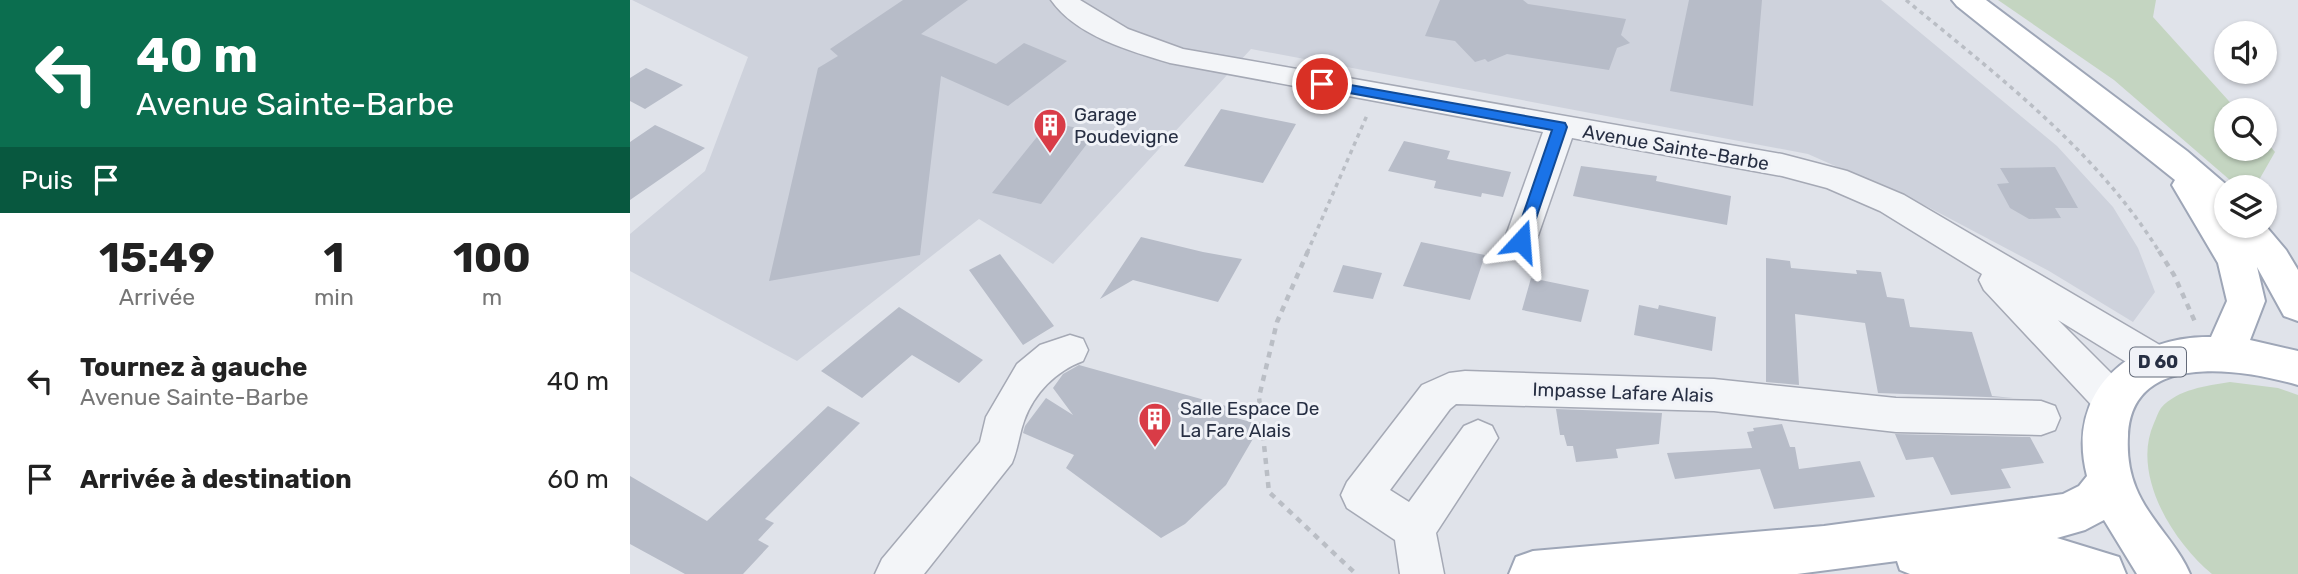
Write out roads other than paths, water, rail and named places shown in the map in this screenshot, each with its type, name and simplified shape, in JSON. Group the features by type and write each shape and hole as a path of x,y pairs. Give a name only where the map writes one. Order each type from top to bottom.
{"main road":[{"path":"1967,0 2175,160 2214,194"},
{"path":"2175,160 2237,261 2246,301 2215,352"},
{"path":"2255,238 2273,260 2298,305"},
{"name":"D 60","path":"2166,574 2143,546 2111,481 2105,451 2106,424 2113,401 2131,378 2157,362 2215,352 2279,361 2298,368"},
{"path":"1533,574 1824,550 2069,515 2095,501 2111,481"},
{"path":"1824,550 2052,560 2102,574"}],"street":[{"name":"Avenue Sainte-Barbe","path":"1064,0 1102,29 1142,46 1180,57 1782,165 1836,179 1892,202 2157,362"},
{"path":"1521,241 1560,127"},
{"name":"Avenue Sainte-Barbe","path":"1956,241 2113,401"},
{"path":"897,574 998,450 1005,417 1030,375 1053,356 1070,350"},
{"name":"Impasse Lafare Alais","path":"1414,529 1362,495 1436,397 1449,389 1465,387 1714,395 1896,415 2041,418"},
{"path":"1422,574 1414,529 1478,438"}],"place":[{"name":"Garage Poudevigne","path":"1050,155"},
{"name":"Salle Espace De La Fare Alais","path":"1155,449"}]}
